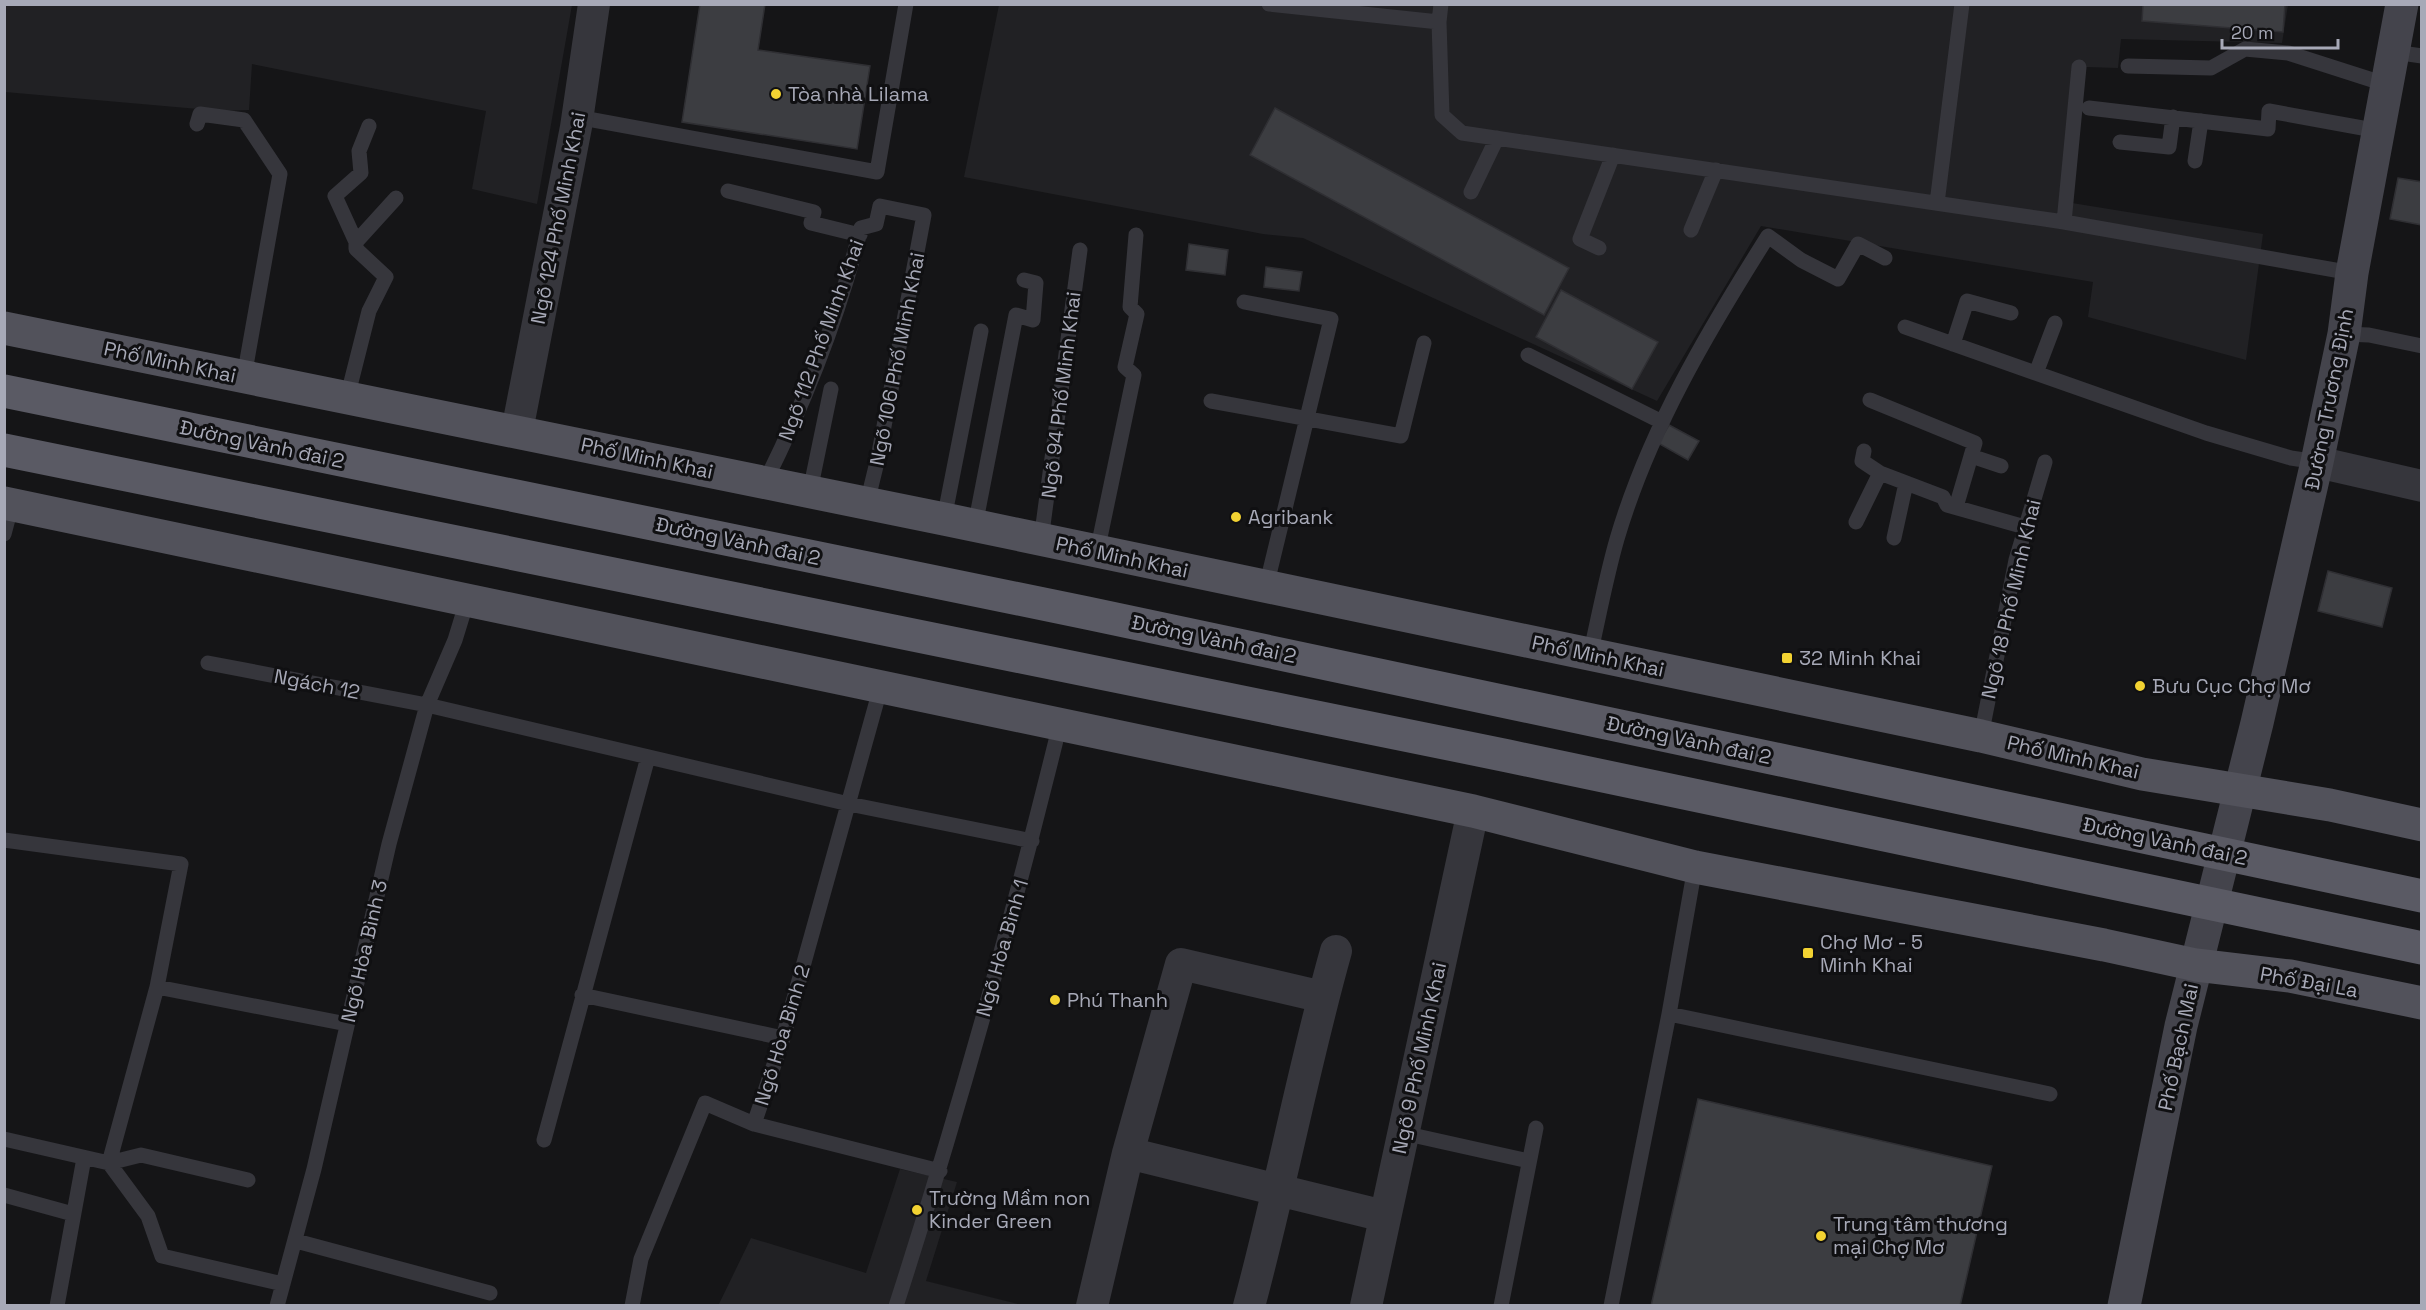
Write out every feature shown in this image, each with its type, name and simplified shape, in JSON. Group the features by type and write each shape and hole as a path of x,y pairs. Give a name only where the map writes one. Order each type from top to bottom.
{"highway":[{"name":"Đường Vành đai 2","path":"4,392 1099,615 2421,896"},
{"path":"4,450 1391,732 2421,948"}],"main road":[{"name":"Đường Trương Định","path":"2239,790 2258,723 2318,462 2344,334 2352,273 2388,85 2408,54 2402,4"},
{"name":"Phố Minh Khai","path":"4,328 959,522 1981,736 2142,774 2239,790"},
{"path":"7,514 467,601 881,686 1473,811 1695,867 2104,945 2196,965"},
{"path":"2239,790 2330,805 2421,825"},
{"name":"Phố Bạch Mai","path":"2124,1305 2181,1026 2239,790"},
{"name":"Phố Đại La","path":"2196,965 2290,976 2421,1003"}],"street":[{"name":"Ngõ 124 Phố Minh Khai","path":"517,431 577,117 594,4"},
{"path":"2318,462 2421,486"},
{"name":"Ngõ 9 Phố Minh Khai","path":"1366,1305 1473,811"},
{"path":"1250,1305 1280,1191 1323,997 1336,951"},
{"path":"1092,1305 1128,1153 1181,964 1323,997"},
{"path":"1128,1153 1384,1216"}],"lane":[{"path":"577,117 877,172 906,4"},
{"path":"1269,4 1439,22"},
{"path":"1441,4 1439,22 1442,115 1462,133 2064,222 2352,273"},
{"path":"1937,203 1962,4"},
{"path":"2128,66 2211,68 2245,49 2288,53 2388,85"},
{"path":"2064,222 2079,67"},
{"path":"2089,108 2268,129 2269,111 2379,131"},
{"path":"197,124 200,114 244,120 280,174 244,377"},
{"path":"2120,142 2169,147 2173,117"},
{"path":"2195,161 2200,121"},
{"path":"347,398 369,311 386,278 356,249 356,242 334,196 361,172 359,151 369,126"},
{"path":"1471,192 1497,138"},
{"path":"1599,248 1580,239 1613,155"},
{"path":"1691,230 1716,170"},
{"path":"728,191 814,212 811,223 860,235"},
{"path":"356,242 396,198"},
{"name":"Ngõ 112 Phố Minh Khai","path":"765,482 786,440 833,318 861,228 876,224 880,206 924,215"},
{"name":"Ngõ 106 Phố Minh Khai","path":"867,503 879,458 924,215"},
{"path":"1097,552 1134,375 1125,367 1137,314 1130,307 1136,235"},
{"path":"1590,655 1618,538 1662,422 1716,318 1768,236 1801,260 1838,279 1858,244 1885,258"},
{"name":"Ngõ 94 Phố Minh Khai","path":"1041,540 1080,250"},
{"path":"959,522 1016,315 1033,320 1036,283 1024,280"},
{"path":"1953,344 1967,301 2011,313"},
{"path":"1244,302 1330,319 1266,587"},
{"path":"2036,373 2055,323"},
{"path":"1905,327 2206,433 2291,458 2318,462"},
{"path":"959,522 981,331"},
{"path":"2344,334 2369,335 2421,346"},
{"path":"1211,401 1401,436 1424,343"},
{"path":"1528,355 1662,422"},
{"path":"810,491 831,389"},
{"path":"1870,400 1975,443 1956,507"},
{"path":"1864,451 1862,462 1880,473 1943,497 1947,505 2025,527"},
{"path":"1971,456 2001,466"},
{"name":"Ngõ 18 Phố Minh Khai","path":"1981,736 1995,658 2025,527 2045,462"},
{"path":"1856,522 1880,473"},
{"path":"1894,538 1906,483"},
{"name":"Ngõ Hòa Bình 3","path":"278,1305 296,1241 389,844 427,705 467,601"},
{"name":"Ngách 12","path":"208,663 427,705 849,804 1032,841"},
{"name":"Ngõ Hòa Bình 2","path":"632,1305 641,1259 705,1103 754,1124 783,1038 881,686"},
{"name":"Ngõ Hòa Bình 1","path":"896,1305 940,1171 1032,841 1060,724"},
{"path":"544,1140 648,757"},
{"path":"4,840 181,864 157,987 109,1162"},
{"path":"1611,1305 1669,1014 1695,867"},
{"path":"157,987 347,1024"},
{"path":"582,994 783,1038"},
{"path":"1669,1014 2050,1094"},
{"path":"754,1124 940,1171"},
{"path":"1501,1305 1536,1128"},
{"path":"1402,1133 1529,1161"},
{"path":"4,1139 109,1162 141,1155 248,1180"},
{"path":"57,1305 84,1158"},
{"path":"109,1162 148,1216 162,1257 283,1284"},
{"path":"4,1195 73,1214"},
{"path":"296,1241 490,1293"}],"shaded area":[{"path":"4,5 572,5 537,204 472,189 486,111 252,64 249,110 221,111 5,92"},
{"path":"999,5 2288,5 2282,43 2121,39 2118,68 2086,67 2072,203 2263,234 2246,360 2088,317 2093,282 1761,226 1657,401 1303,238 1263,234 964,177"},
{"name":"Trường Mầm non Kinder Green","path":"900,1169 957,1182 926,1281 1022,1305 718,1306 751,1238 866,1273"}],"building":[{"name":"Tòa nhà Lilama","path":"700,4 765,4 758,50 870,66 857,149 682,122"},
{"path":"2143,4 2285,4 2283,32 2142,21"},
{"path":"1275,108 1569,268 1544,315 1250,155"},
{"path":"2398,178 2422,182 2422,225 2390,219"},
{"path":"1189,244 1228,250 1225,275 1186,270"},
{"path":"1266,267 1302,272 1299,291 1264,287"},
{"path":"1561,290 1658,342 1632,389 1536,337"},
{"path":"1669,425 1699,441 1688,460 1658,443"},
{"path":"2328,571 2392,588 2382,627 2318,611"},
{"name":"Trung tâm thương mại Chợ Mơ","path":"1698,1099 1992,1166 1960,1306 1651,1306"}],"place":[{"name":"Tòa nhà Lilama","path":"776,94"},
{"name":"Agribank","path":"1236,517"},
{"name":"32 Minh Khai","path":"1787,658"},
{"name":"Bưu Cục Chợ Mơ","path":"2140,686"},
{"name":"Chợ Mơ - 5 Minh Khai","path":"1808,953"},
{"name":"Phú Thanh","path":"1055,1000"},
{"name":"Trường Mầm non Kinder Green","path":"917,1210"},
{"name":"Trung tâm thương mại Chợ Mơ","path":"1821,1236"}]}
